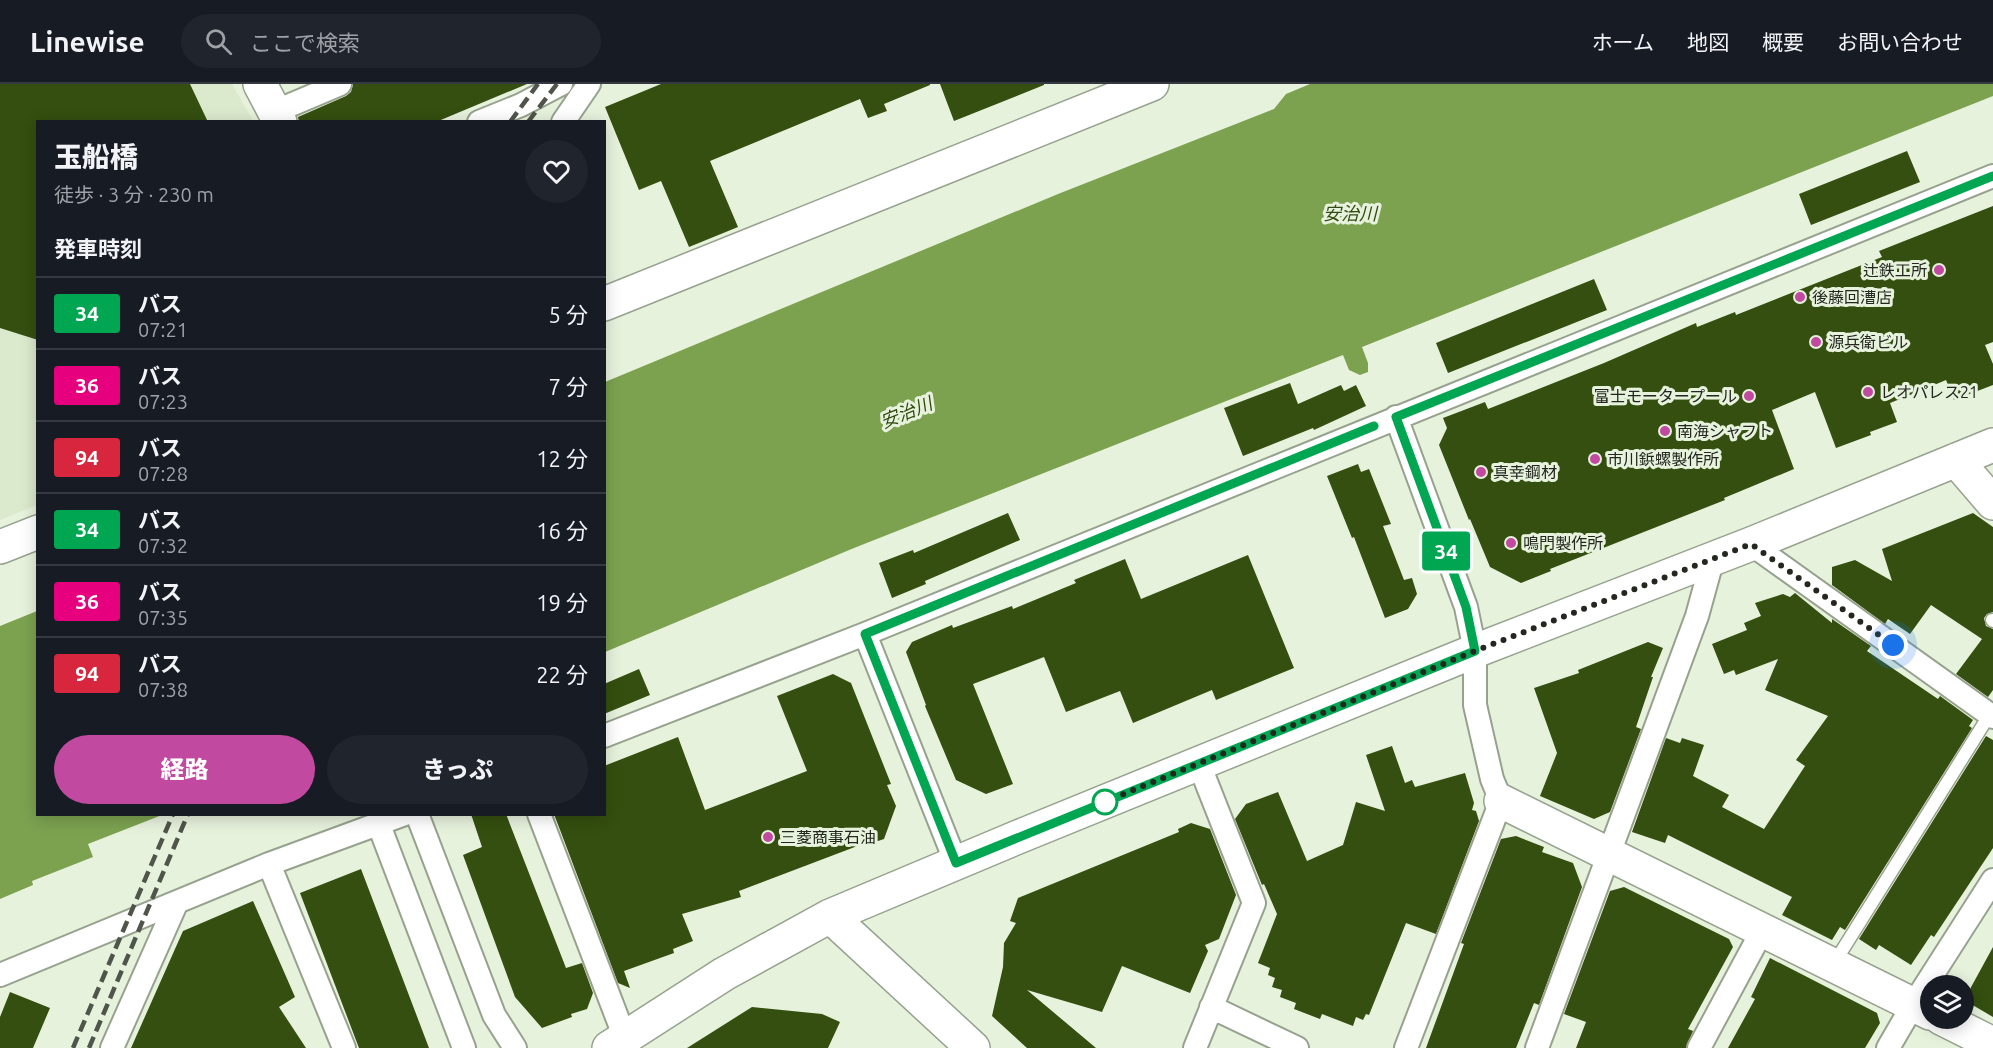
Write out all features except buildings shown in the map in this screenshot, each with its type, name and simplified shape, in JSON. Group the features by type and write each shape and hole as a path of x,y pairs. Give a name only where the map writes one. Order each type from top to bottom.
{"street":[{"path":"271,106 340,84"},
{"path":"485,120 521,105 561,84"},
{"path":"564,120 590,84"},
{"path":"606,303 1152,84"},
{"path":"606,735 865,634 1993,176"},
{"path":"1396,417 1466,607 1475,651 1475,705 1492,779 1501,801 1920,1008"},
{"path":"540,816 617,1043 724,974 830,916 1475,651 1751,544 1993,445"},
{"path":"1956,460 1993,503"},
{"path":"0,547 36,533"},
{"path":"1751,544 1991,716"},
{"path":"1537,1048 1697,616 1713,558"},
{"path":"865,634 956,863"},
{"path":"1195,1048 1254,903 1199,764"},
{"path":"1406,1048 1501,801"},
{"path":"0,993 4,973 269,864 400,816"},
{"path":"418,816 494,1015 515,1048"},
{"path":"379,825 464,1048"},
{"path":"269,864 344,1048"},
{"path":"1946,975 1993,880"},
{"path":"112,1048 176,904"},
{"path":"830,916 973,1048"},
{"path":"1699,1048 1762,931"},
{"path":"1212,1007 1298,1048"},
{"path":"1888,1048 1920,1019"},
{"path":"1963,1029 1993,1044"}],"lane":[{"path":"1833,966 1991,716"}],"shaded area":[{"path":"0,84 232,84 252,120 36,120 36,505 0,520"}],"water":[{"name":"安治川","path":"1310,84 1993,84 1993,96 1362,347 1368,363 1368,372 1360,375 1349,370 1343,355 854,548 606,652 606,382 1058,194 1274,109 1286,94"},
{"path":"36,611 36,816 159,816 88,844 93,857 32,881 33,885 0,899 0,626"}],"railway":[{"path":"511,120 538,84"},
{"path":"530,120 557,84"},
{"path":"73,1048 172,816"},
{"path":"89,1048 187,816"}],"bus line":[{"name":"34","path":"1374,426 865,634 956,863 1475,651 1466,607 1396,417 1993,176"}],"place":[{"name":"辻鉄工所","path":"1939,270"},
{"name":"後藤回漕店","path":"1800,297"},
{"name":"源兵衛ビル","path":"1816,342"},
{"name":"レオパレス21","path":"1868,392"},
{"name":"富士モータープール","path":"1749,396"},
{"name":"南海シャフト","path":"1665,431"},
{"name":"市川鋲螺製作所","path":"1595,459"},
{"name":"真幸鋼材","path":"1481,472"},
{"name":"鳴門製作所","path":"1511,543"},
{"name":"三菱商事石油","path":"768,837"}],"route":[{"path":"1105,802 1099,804 1475,651 1751,544 1893,645"}]}
